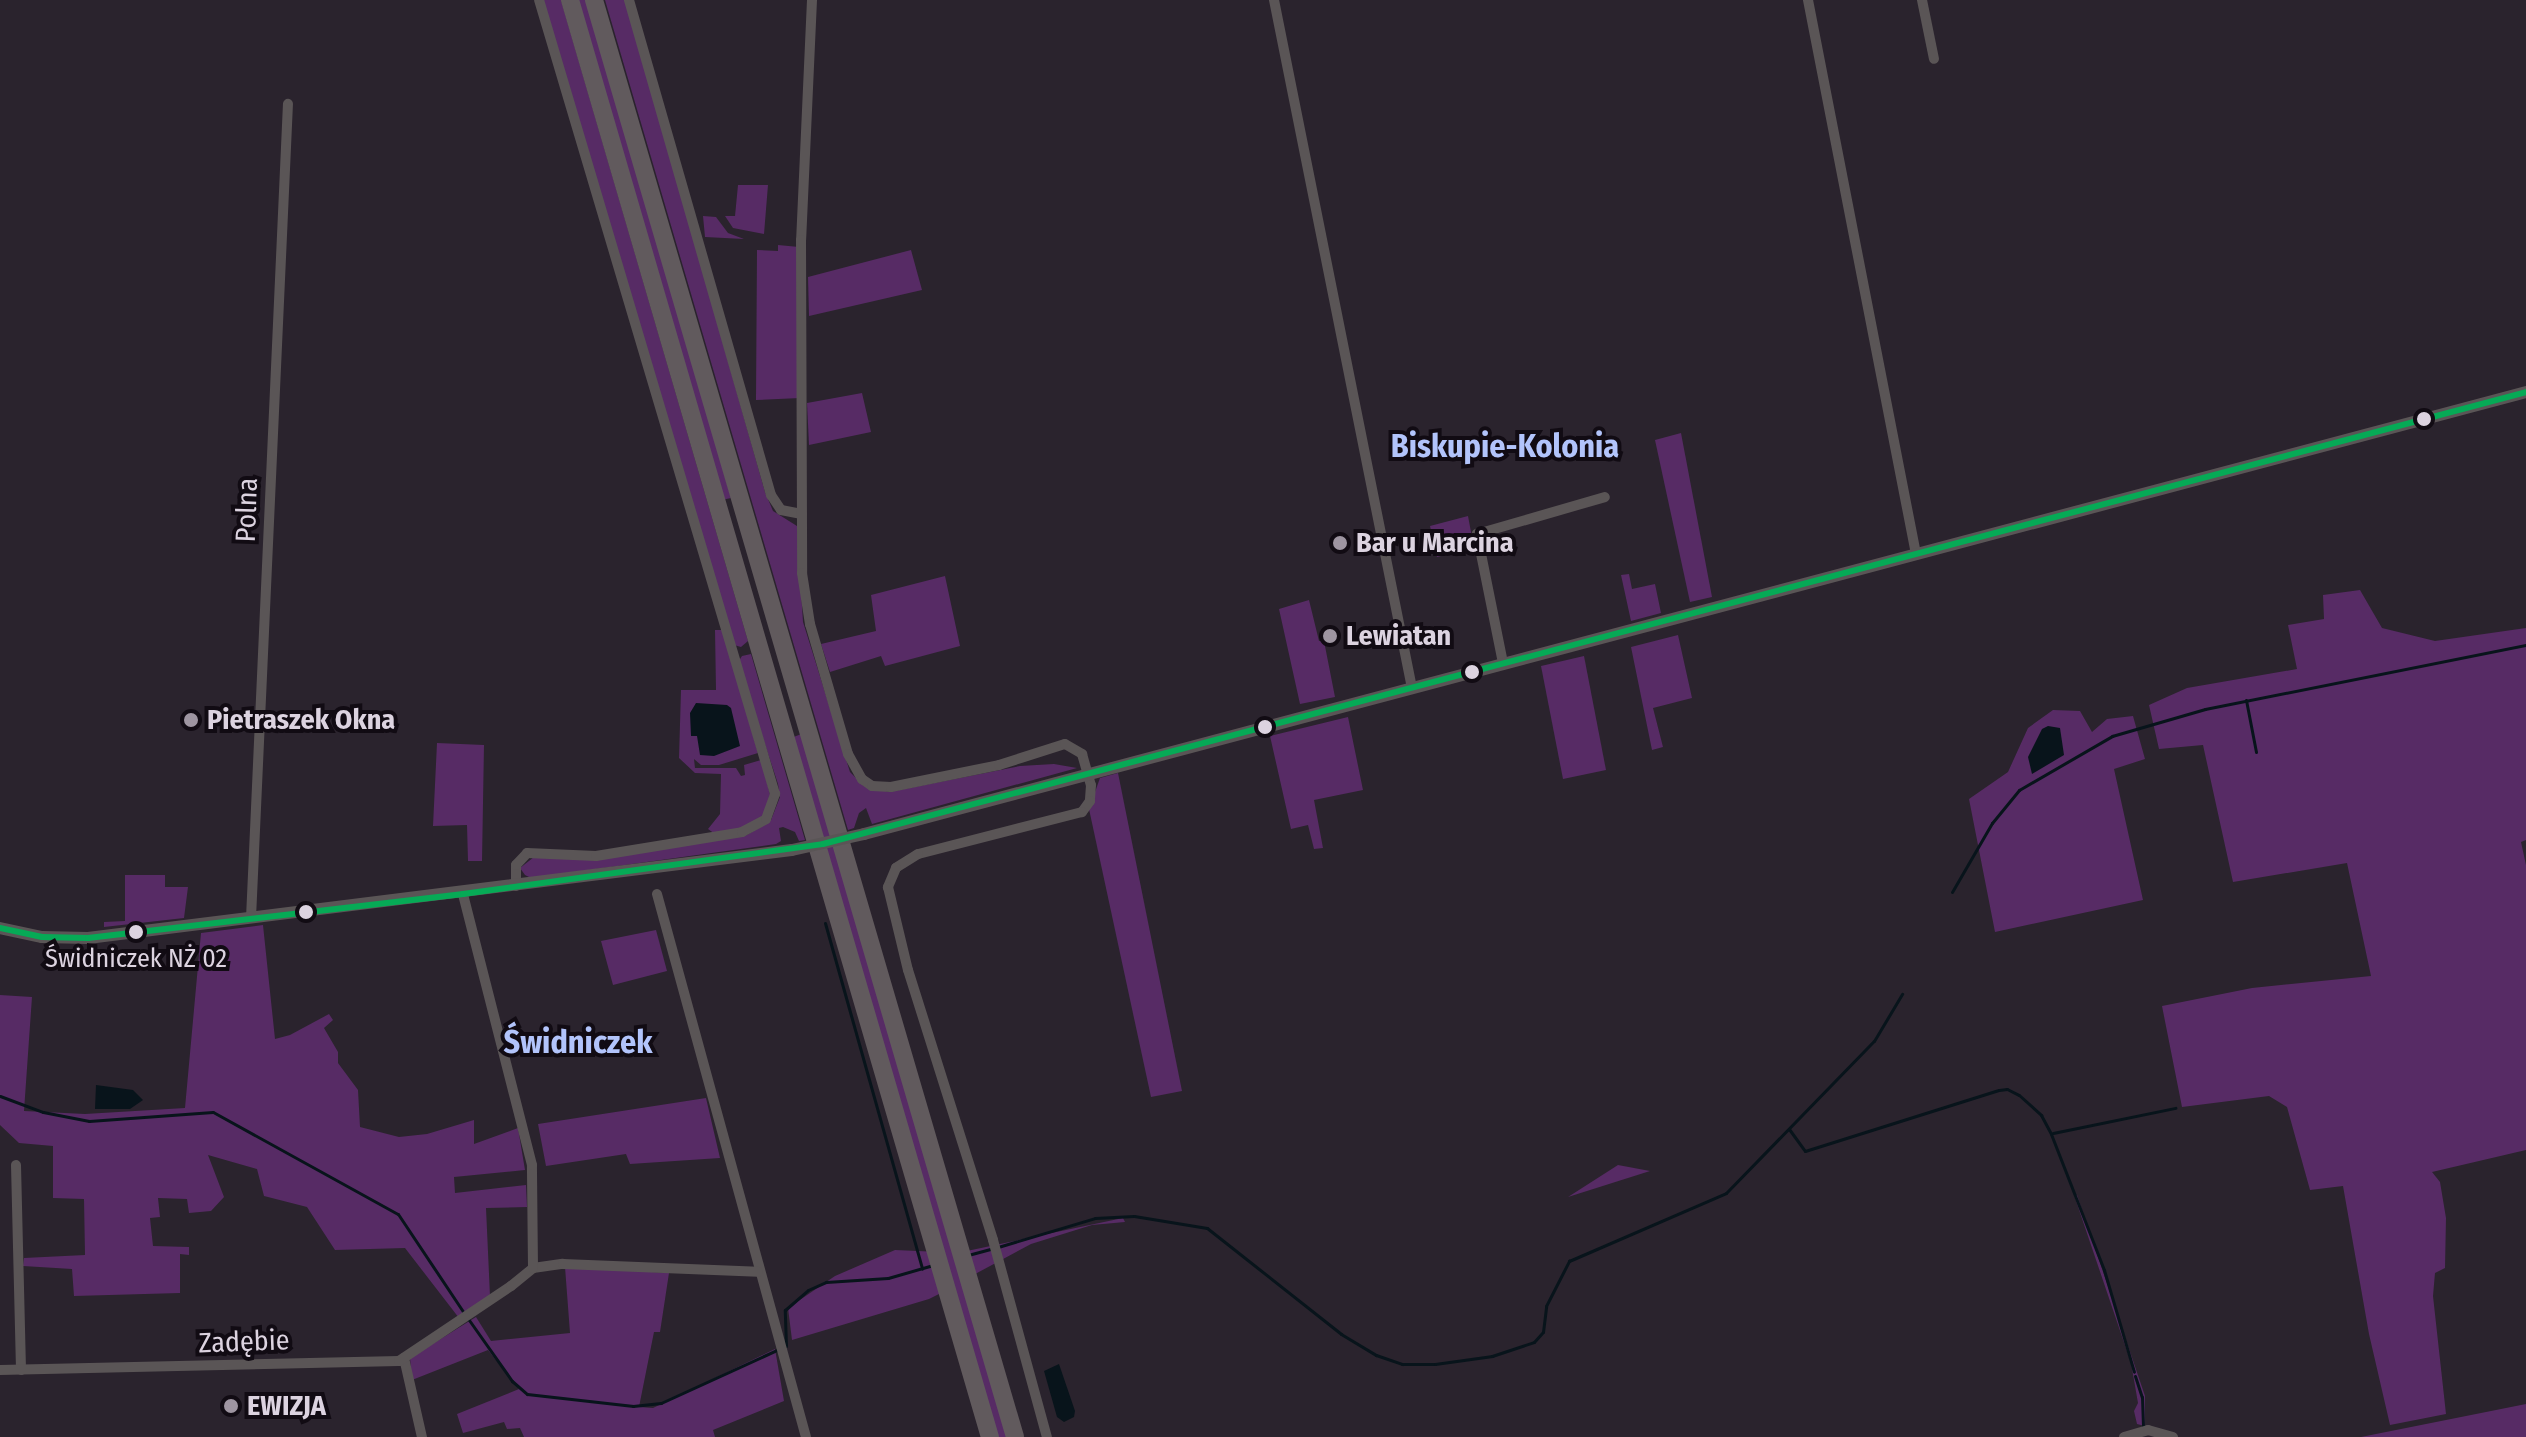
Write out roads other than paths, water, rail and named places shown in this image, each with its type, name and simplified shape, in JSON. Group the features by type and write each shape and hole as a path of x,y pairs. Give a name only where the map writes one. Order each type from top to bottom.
{"highway":[{"path":"570,0 990,1437"},
{"path":"594,0 1015,1437"}],"street":[{"path":"516,886 516,865 527,853 596,856 742,832 766,819 775,794 539,0"},
{"path":"629,0 771,495 781,510 802,514"},
{"path":"812,0 801,240 802,514 806,610 843,742 854,770 872,786 898,786 999,765 1058,744 1078,750 1089,773 1092,795 1082,812 918,854 896,868 888,887 925,1028 993,1240 1047,1437"},
{"path":"1274,0 1412,688"},
{"path":"1808,0 1916,554"},
{"path":"1922,0 1934,59"},
{"name":"Polna","path":"251,918 288,104"},
{"path":"0,928 35,936 80,938 463,894 792,850 864,834 2526,392"},
{"path":"1503,663 1477,534 1605,497"},
{"path":"463,894 532,1165 533,1268 563,1264 758,1272"},
{"path":"657,894 758,1272 806,1437"},
{"path":"16,1165 21,1370"},
{"name":"Zadębie","path":"0,1370 388,1362 404,1358 533,1268"},
{"path":"404,1358 422,1437"},
{"path":"2124,1437 2148,1430 2173,1437"}],"waterway":[{"path":"1952,892 1992,823 2019,790 2112,736 2205,709 2526,645"},
{"path":"2246,700 2256,752"},
{"path":"825,923 922,1269"},
{"path":"998,1247 1095,1218 1134,1216 1207,1228 1341,1334 1376,1355 1402,1364 1435,1364 1492,1356 1534,1342 1543,1332 1546,1306 1569,1261 1726,1193 1874,1041 1902,994"},
{"path":"1789,1129 1805,1151 1999,1090 2007,1089 2019,1095 2041,1115 2051,1134 2104,1270 2134,1372"},
{"path":"0,1096 43,1112 89,1121 213,1112 398,1214 464,1313"},
{"path":"2053,1133 2175,1108"},
{"path":"968,1255 991,1249"},
{"path":"786,1346 785,1310 808,1290 826,1282 888,1278 933,1265"},
{"path":"469,1320 512,1381 527,1394 633,1406 661,1403 779,1349"},
{"path":"2135,1376 2142,1397 2143,1426"}],"place":[{"name":"Bar u Marcina","path":"1340,543"},
{"name":"Lewiatan","path":"1330,636"},
{"name":"Pietraszek Okna","path":"191,720"},
{"name":"Świdniczek NŻ 02","path":"136,932"},
{"name":"EWIZJA","path":"231,1406"}],"district":[{"name":"Biskupie-Kolonia","path":"1505,446"},
{"name":"Świdniczek","path":"578,1042"}]}
